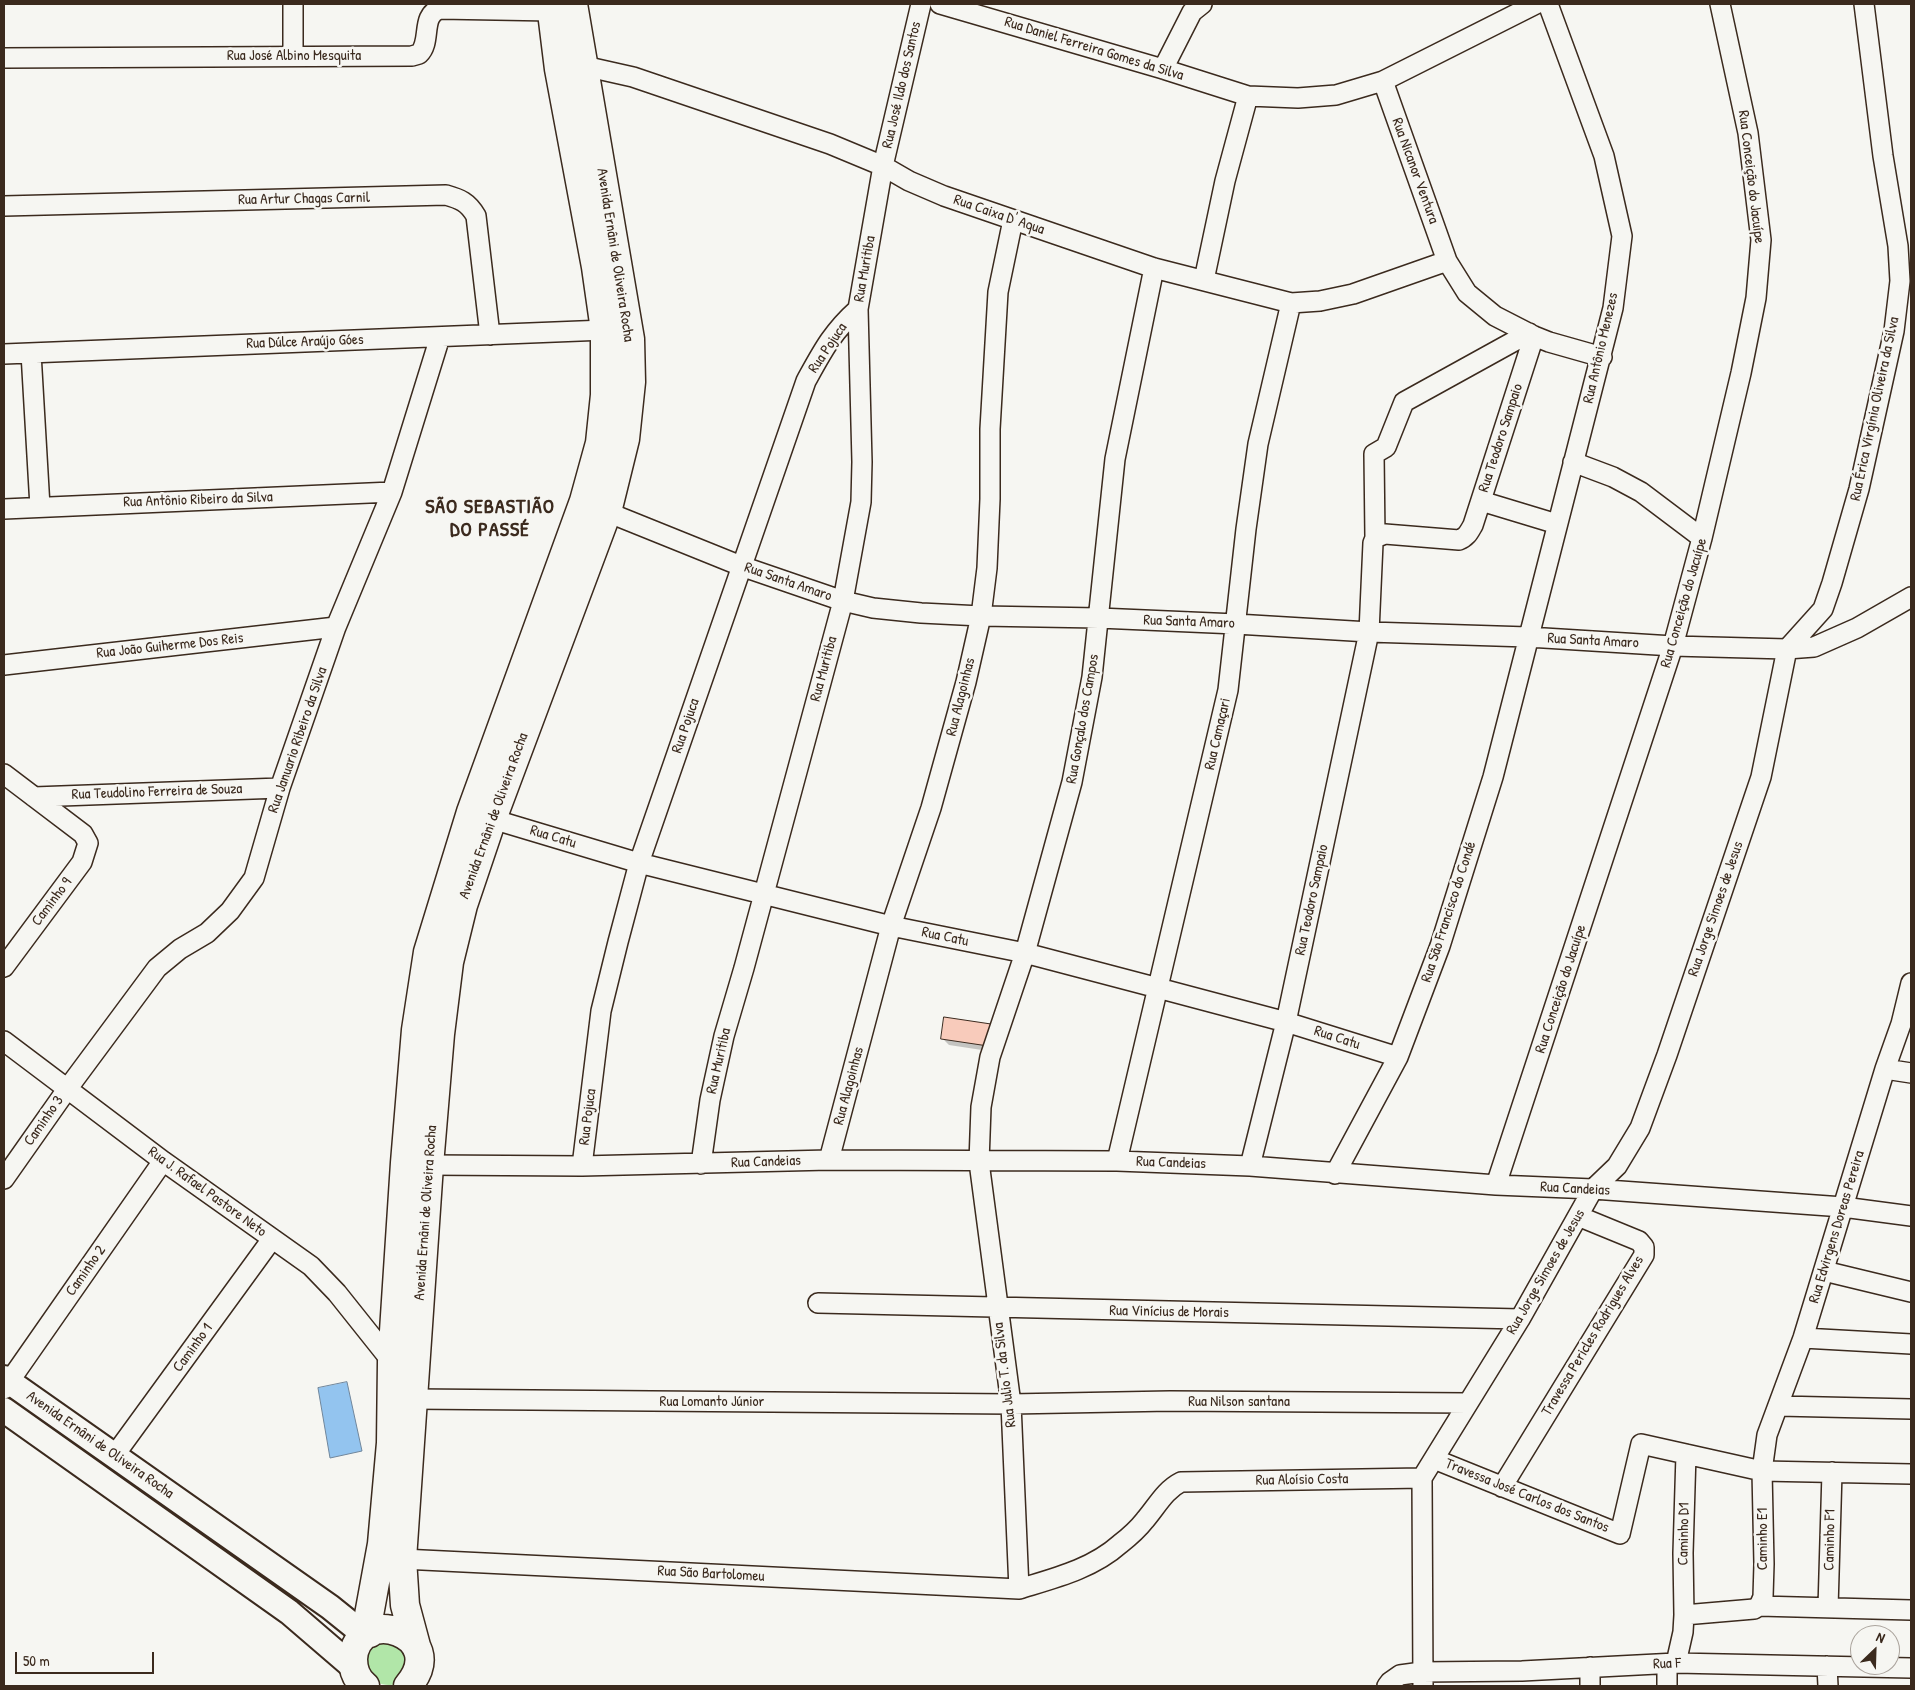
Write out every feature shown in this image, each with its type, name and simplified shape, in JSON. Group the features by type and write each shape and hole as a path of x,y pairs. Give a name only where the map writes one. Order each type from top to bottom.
{"main road":[{"name":"Avenida Ernâni de Oliveira Rocha","path":"417,1672 406,1604 402,1559 429,1165 440,1034 449,962 463,905 492,819 607,512 625,439 631,382 630,339 558,6"},
{"name":"Avenida Ernâni de Oliveira Rocha","path":"368,1634 369,1615 382,1544 391,1443 392,1362 405,1173 416,1030 428,952 471,812 584,501 600,443 605,396 605,330 571,68"},
{"path":"359,1677 353,1657 356,1647 368,1634 385,1628 397,1630 408,1636 417,1672"}],"street":[{"path":"293,4 293,56"},
{"name":"Rua José Ildo dos Santos","path":"883,166 921,4"},
{"name":"Rua Daniel Ferreira Gomes da Silva","path":"940,4 1163,69 1248,96"},
{"path":"1163,69 1192,12 1202,4"},
{"path":"1204,280 1226,181 1248,96 1298,98 1336,95 1383,81 1536,4"},
{"name":"Rua Antônio Menezes","path":"1528,637 1602,357 1613,308 1622,236 1604,156 1548,4"},
{"name":"Rua Conceição do Jacuípe","path":"1496,1185 1673,646 1702,538 1742,373 1756,298 1760,240 1748,133 1720,4"},
{"name":"Rua Érica Virgínia Oliveira da Silva","path":"1787,649 1823,609 1832,583 1859,489 1894,331 1900,281 1898,246 1883,156 1864,4"},
{"name":"Rua José Albino Mesquita","path":"4,58 418,54 425,46 430,14 440,8 558,6"},
{"name":"Rua Caixa D' Aqua","path":"571,68 633,78 696,98 830,144 883,166 910,181 944,196 1013,220 1154,268 1291,303 1320,301 1353,294 1447,261"},
{"name":"Rua Nicanor Ventura","path":"1383,81 1447,261 1467,294 1495,316 1531,334 1549,342 1602,357"},
{"name":"Rua Muritiba","path":"701,1164 710,1100 724,1036 843,601 861,502 862,462 858,309 883,166"},
{"name":"Rua Artur Chagas Carnil","path":"4,206 446,195 460,198 470,206 476,216 490,335"},
{"name":"Rua Alagoinhas","path":"829,1160 891,926 931,808 966,682 981,616 987,568 990,499 990,429 998,292 1013,220"},
{"name":"Rua Gonçalo dos Campos","path":"979,1162 981,1108 990,1057 1025,953 1072,782 1092,677 1115,459 1154,268"},
{"name":"Rua Camaçari","path":"1117,1161 1228,690 1258,444 1291,303"},
{"name":"Rua Pojuca","path":"582,1166 601,1011 639,863 806,381 824,348 841,324 858,309"},
{"name":"Rua Dúlce Araújo Góes","path":"4,354 605,330"},
{"name":"Rua Teodoro Sampaio","path":"1375,538 1385,534 1459,540 1464,538 1473,525 1481,501 1531,334"},
{"name":"Rua Teodoro Sampaio","path":"1250,1166 1286,1022 1369,632 1373,543 1375,538 1374,454 1386,447 1404,402 1531,334"},
{"name":"Rua Januario Ribeiro da Silva","path":"68,1088 157,968 180,949 207,932 230,911 254,878 280,788 336,627 392,492 440,337"},
{"path":"31,353 40,507"},
{"path":"1573,462 1613,477 1641,492 1702,538"},
{"name":"Rua Antônio Ribeiro da Silva","path":"4,508 392,492"},
{"path":"1481,501 1557,524"},
{"name":"Rua Santa Amaro","path":"607,512 741,566 843,601 873,608 981,616 1099,618 1369,632 1528,637 1673,646 1787,649 1814,647 1857,628 1911,597"},
{"name":"Rua João Guiherme Dos Reis","path":"4,665 336,627"},
{"name":"Rua São Francisco do Condé","path":"1335,1174 1398,1058 1440,946 1493,777 1528,637"},
{"name":"Rua Jorge Simoes de Jesus","path":"1422,1478 1520,1319 1593,1189 1617,1166 1640,1128 1667,1055 1761,777 1787,649"},
{"path":"4,774 34,797"},
{"name":"Rua Teudolino Ferreira de Souza","path":"34,797 280,788"},
{"name":"Caminho 9","path":"4,967 82,862 88,843 83,834 34,797"},
{"name":"Rua Catu","path":"492,819 639,863 891,926 1025,953 1158,988 1286,1022 1398,1058"},
{"name":"Rua Edvirgens Doreas Pereira","path":"1762,1471 1767,1435 1803,1338 1884,1069 1901,1024 1911,983"},
{"name":"Rua J. Rafael Pastore Neto","path":"4,1041 163,1161 311,1266 337,1293 392,1362"},
{"path":"1884,1069 1911,1073"},
{"name":"Caminho 3","path":"4,1179 68,1088"},
{"name":"Rua Candeias","path":"429,1165 582,1166 829,1160 1117,1161 1250,1166 1496,1185 1593,1189 1843,1206 1911,1216"},
{"name":"Caminho 2","path":"5,1383 163,1161"},
{"name":"Rua Julio T. da Silva","path":"979,1162 1011,1404 1019,1589"},
{"name":"Travessa Pericles Rodrigues Alves","path":"1502,1487 1644,1255 1644,1247 1639,1241 1578,1216"},
{"name":"Caminho 1","path":"114,1456 272,1239"},
{"path":"1824,1271 1911,1292"},
{"name":"Rua Vinícius de Morais","path":"818,1303 1520,1319"},
{"path":"1803,1338 1911,1344"},
{"name":"Avenida Ernâni de Oliveira Rocha","path":"5,1383 114,1456 368,1634"},
{"name":"Rua Lomanto Júnior","path":"412,1400 1011,1404"},
{"name":"Rua Nilson santana","path":"1011,1404 1170,1401 1468,1403"},
{"path":"1779,1406 1911,1409"},
{"name":"Avenida Ernâni de Oliveira Rocha","path":"4,1410 289,1612 359,1677"},
{"name":"Travessa José Carlos dos Santos","path":"1434,1459 1620,1534 1641,1444 1686,1454"},
{"path":"1686,1454 1762,1471 1911,1474"},
{"name":"Caminho D1","path":"1667,1686 1672,1663 1683,1632 1682,1553 1686,1454"},
{"name":"Caminho E1","path":"1760,1606 1763,1597 1764,1564 1762,1471"},
{"name":"Caminho F1","path":"1828,1608 1832,1472"},
{"path":"1422,1478 1423,1679"},
{"name":"Rua Aloísio Costa","path":"1019,1589 1088,1566 1096,1561 1120,1545 1145,1520 1166,1493 1173,1486 1182,1482 1422,1478"},
{"name":"Rua São Bartolomeu","path":"402,1559 1019,1589"},
{"path":"1684,1615 1754,1610 1760,1606 1911,1610"},
{"name":"Rua F","path":"1387,1686 1400,1675 1423,1679 1522,1678 1590,1667 1672,1663 1911,1668"},
{"path":"1827,1666 1828,1686"},
{"path":"1590,1667 1590,1686"}],"green space":[{"path":"379,1642 399,1645 408,1658 401,1679 394,1684 384,1685 368,1676 366,1656"}],"water":[{"path":"347,1382 362,1451 330,1458 318,1388"}],"building":[{"path":"944,1017 991,1024 988,1046 941,1039"}],"district":[{"name":"SÃO SEBASTIÃO DO PASSÉ","path":"490,520"}]}
